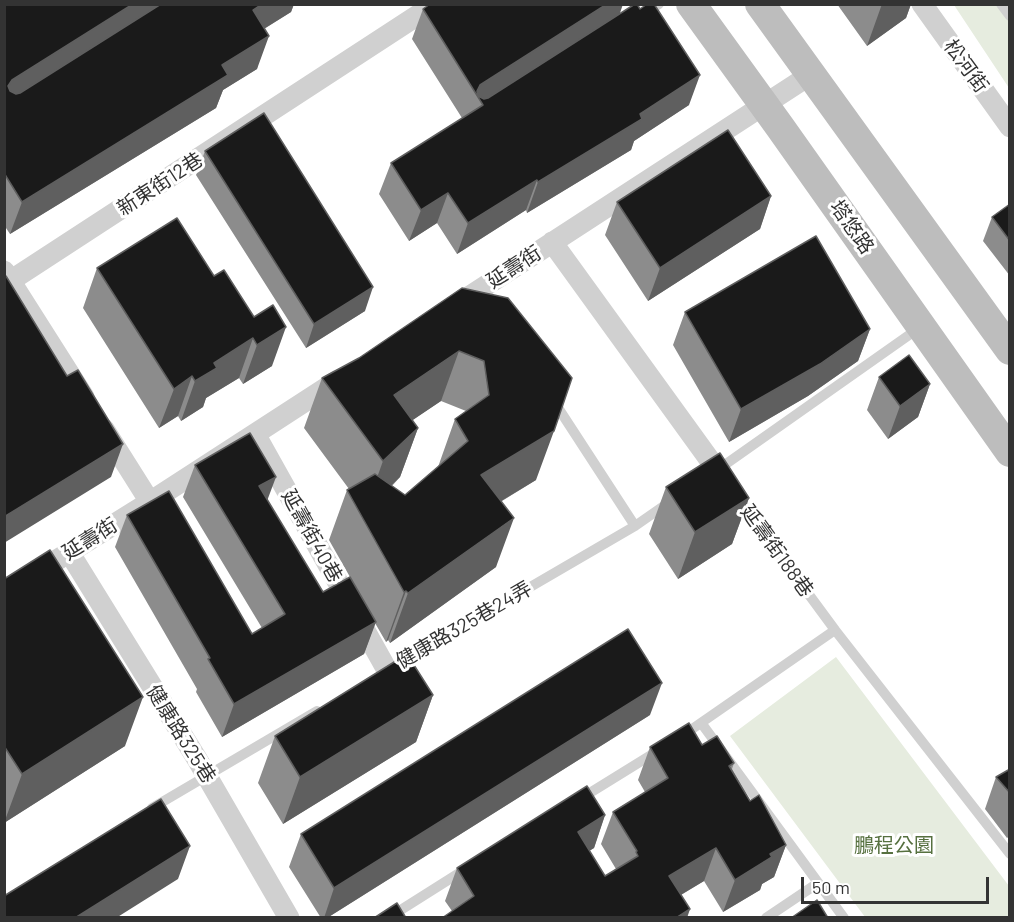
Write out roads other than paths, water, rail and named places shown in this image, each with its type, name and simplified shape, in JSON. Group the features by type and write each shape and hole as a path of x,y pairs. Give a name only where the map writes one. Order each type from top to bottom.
{"main road":[{"name":"塔悠路","path":"691,4 1005,438"},
{"path":"760,4 1010,350"}],"street":[{"name":"新東街12巷","path":"7,279 435,4"},
{"name":"松河街","path":"922,4 1010,126"},
{"name":"延壽街","path":"436,318 483,294 552,242 810,75"},
{"path":"552,242 716,475"},
{"path":"7,279 150,502"},
{"name":"延壽街","path":"4,593 150,502 358,367"},
{"name":"延壽街40巷","path":"255,434 382,673"},
{"name":"健康路325巷","path":"69,552 207,775 289,918"}],"lane":[{"path":"638,17 659,4"},
{"path":"1001,4 1010,16"},
{"path":"716,475 922,326"},
{"path":"545,388 635,526"},
{"name":"延壽街188巷","path":"731,489 835,630 1008,850"},
{"name":"健康路325巷24弄","path":"382,673 635,526 681,495"},
{"path":"671,742 702,724 835,630"},
{"path":"140,816 329,704"},
{"path":"702,724 844,918"},
{"path":"570,805 661,749"},
{"path":"388,918 469,867"},
{"path":"766,918 818,883"}],"park label":[{"name":"鵬程公園","path":"894,845"}]}
